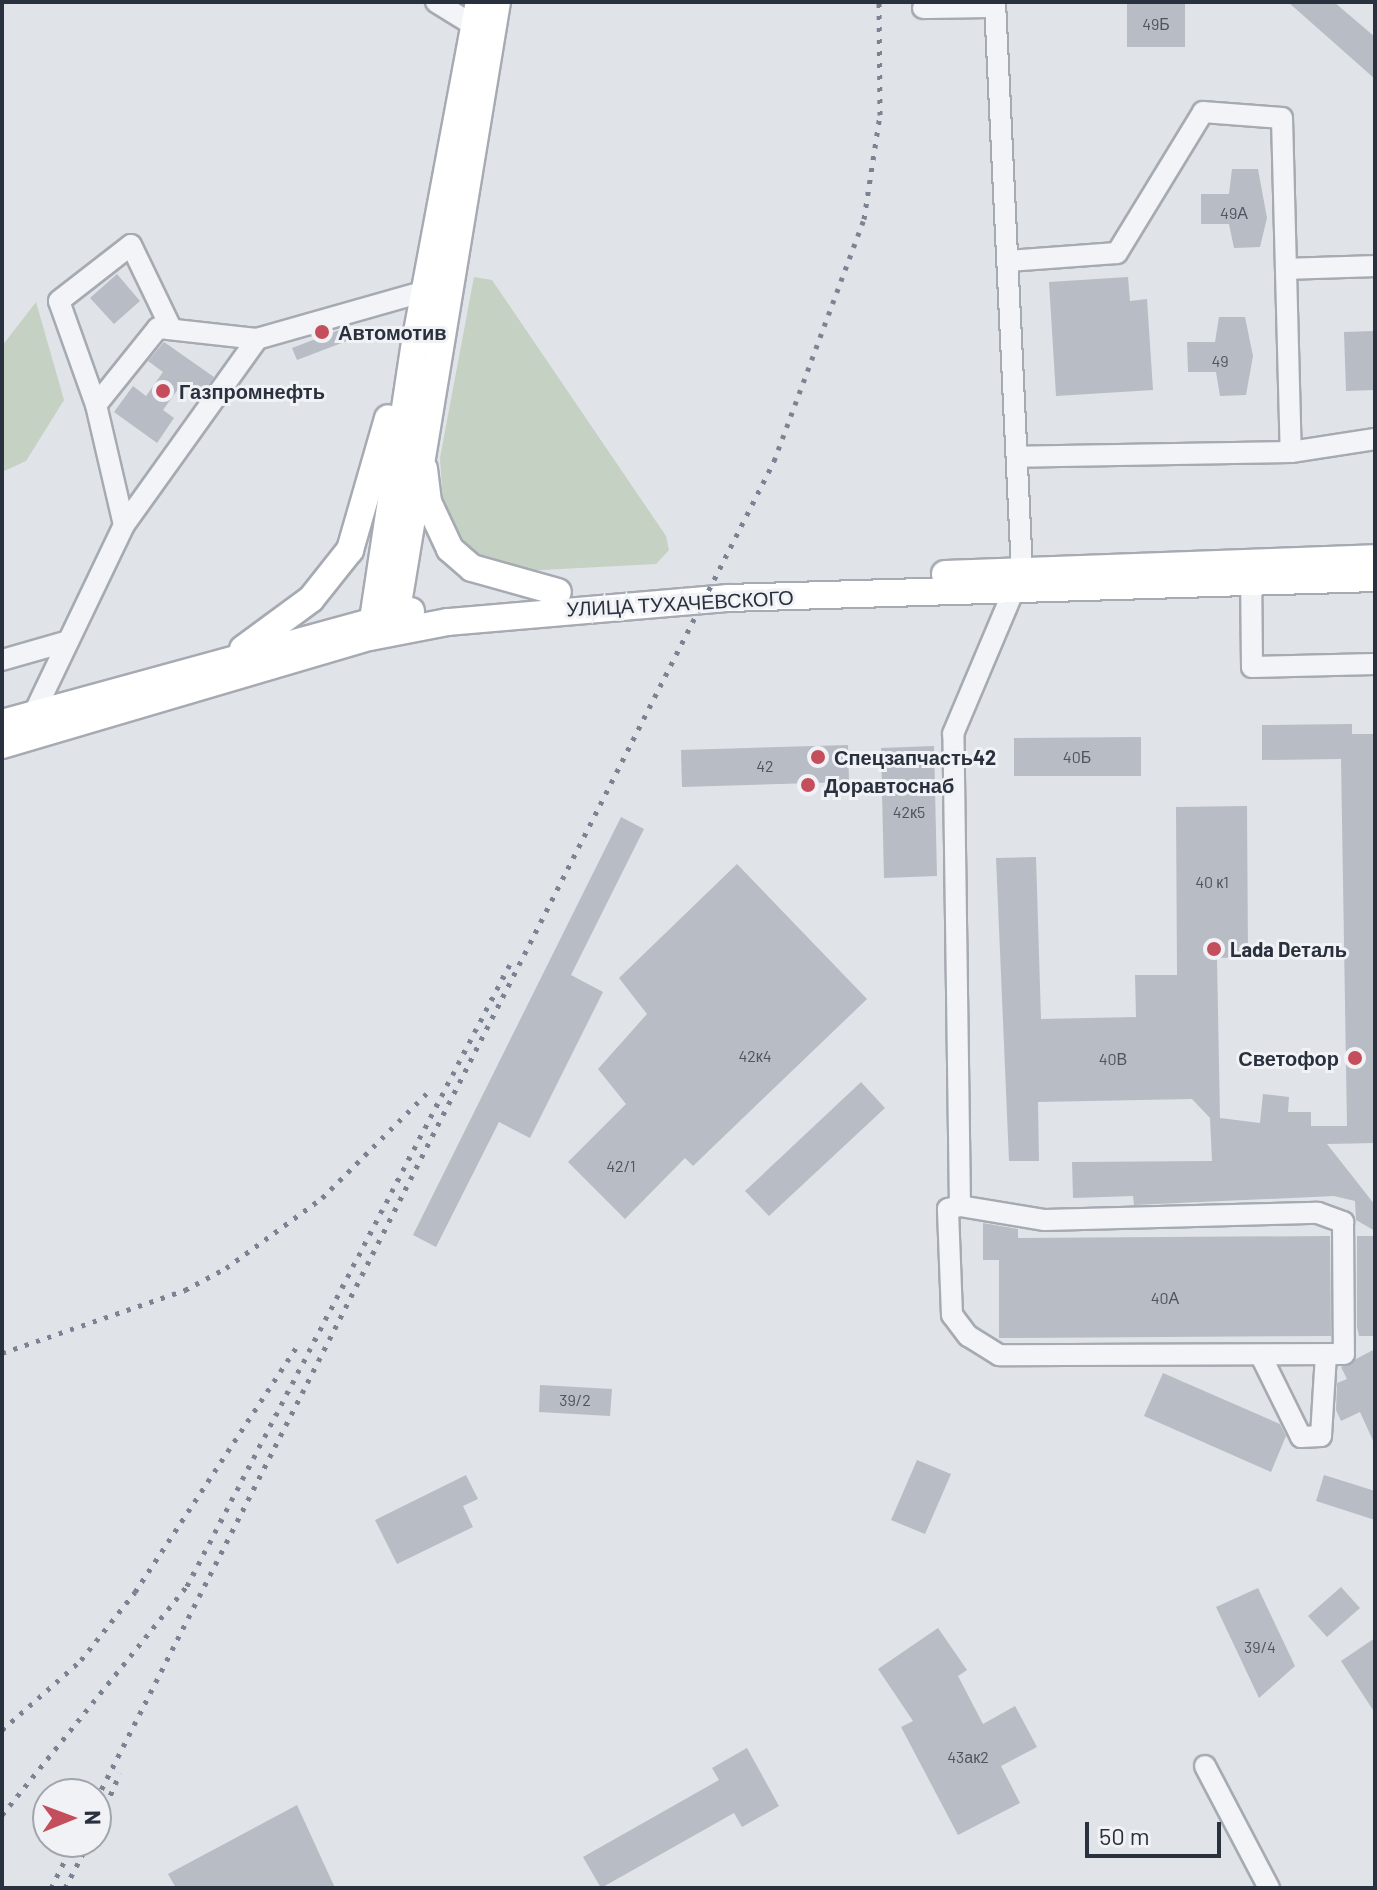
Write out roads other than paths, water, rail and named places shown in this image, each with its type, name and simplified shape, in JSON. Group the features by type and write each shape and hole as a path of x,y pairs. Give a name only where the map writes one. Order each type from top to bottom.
{"main road":[{"path":"383,625 420,434 484,33 479,2"},
{"path":"383,625 415,343 484,33 497,2"},
{"path":"230,658 311,599 350,550 415,343"},
{"path":"420,434 428,502 450,549 472,568 558,592"},
{"name":"УЛИЦА ТУХАЧЕВСКОГО","path":"2,723 230,658 558,592 1251,572 1375,558"},
{"name":"УЛИЦА ТУХАЧЕВСКОГО","path":"1251,572 1375,578"},
{"name":"УЛИЦА ТУХАЧЕВСКОГО","path":"2,745 383,625 605,606 1018,580"}],"street":[{"path":"436,2 484,33"},
{"path":"923,8 995,4 1017,457 1018,580 953,734 960,1206"},
{"path":"1008,261 1117,253 1203,112 1282,118 1291,452"},
{"path":"124,525 96,405 59,301 131,245 171,328"},
{"path":"1286,269 1375,266"},
{"path":"96,405 158,328 257,339 425,291"},
{"path":"34,713 65,642 124,525 257,339"},
{"path":"1017,457 1291,452 1375,439"},
{"path":"1251,572 1252,667 1375,664"},
{"path":"2,660 65,642"},
{"path":"960,1206 1045,1220 1318,1213 1343,1222 1344,1354 1262,1358 999,1355 968,1336 952,1315 948,1209 960,1206"},
{"path":"1262,1358 1301,1437 1321,1436 1326,1355"},
{"path":"1205,1766 1269,1888"}],"railway":[{"path":"107,1778 774,461 864,219 880,115 879,2"},
{"path":"2,1815 187,1586 512,960"},
{"path":"2,1353 185,1290 226,1268 322,1198 432,1088"},
{"path":"2,1730 81,1660 135,1592 298,1345"},
{"path":"112,1791 120,1773"},
{"path":"51,1888 66,1858"},
{"path":"65,1888 81,1858"}],"place":[{"name":"Автомотив","path":"322,332"},
{"name":"Газпромнефть","path":"163,391"},
{"name":"Спецзапчасть42","path":"818,757"},
{"name":"Доравтоснаб","path":"808,785"},
{"name":"Lada Dеталь","path":"1214,949"},
{"name":"Светофор","path":"1355,1058"}]}
